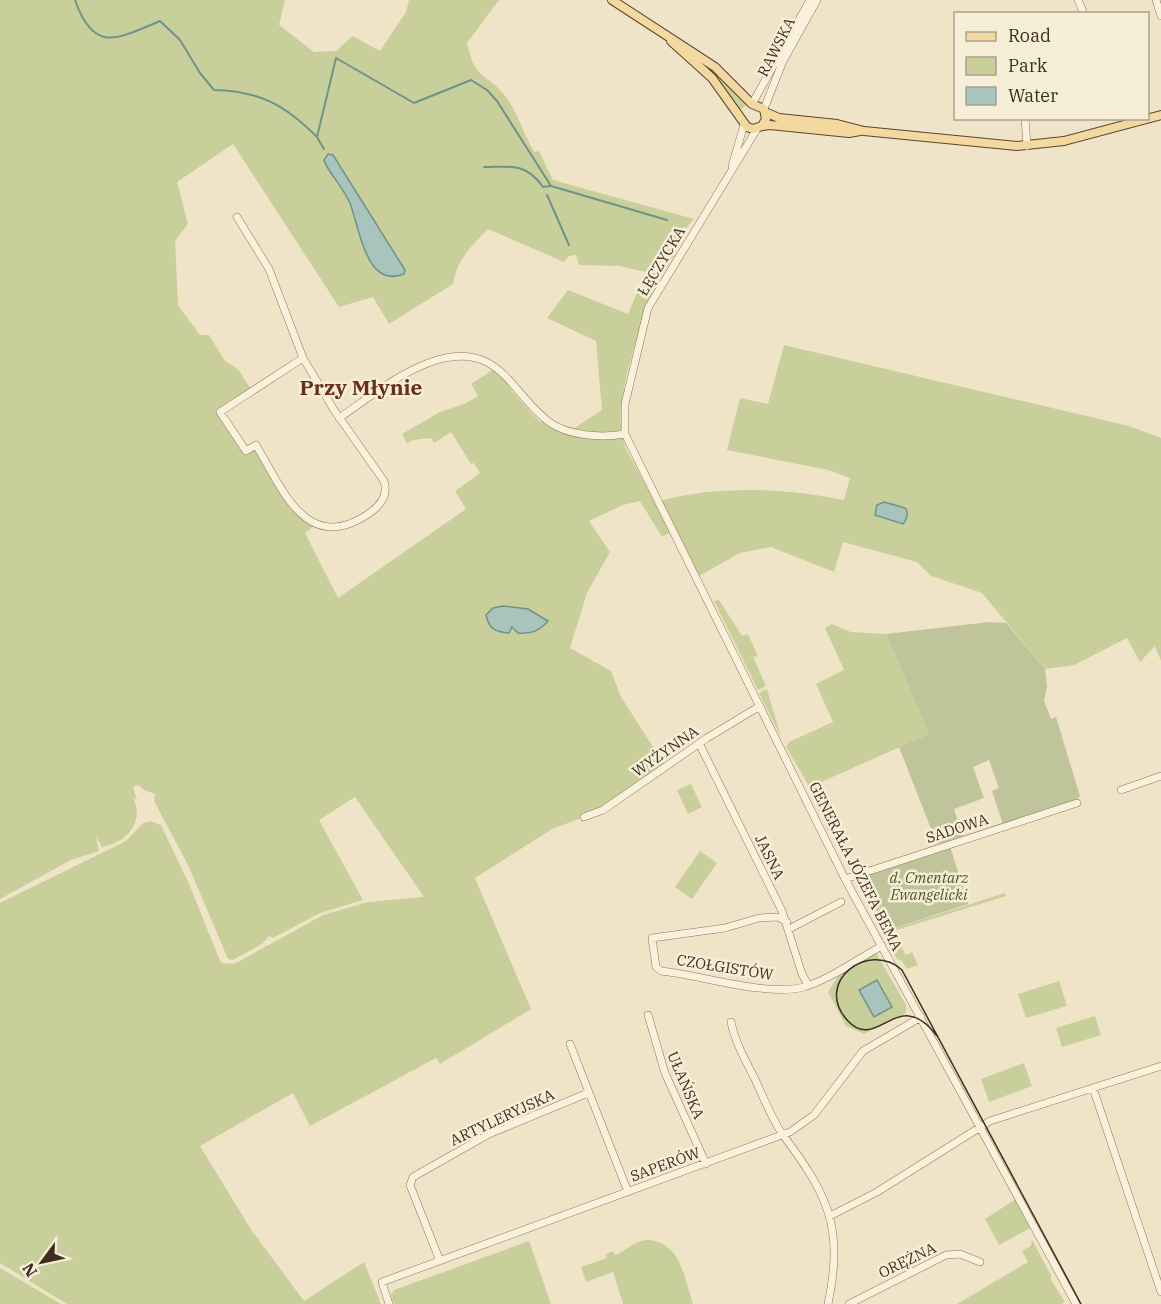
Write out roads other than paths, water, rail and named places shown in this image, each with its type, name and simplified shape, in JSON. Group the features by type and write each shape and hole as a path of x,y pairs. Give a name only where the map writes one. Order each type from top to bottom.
{"main road":[{"path":"612,0 671,41 720,71 752,104 779,118 837,124 864,131 997,146 1027,146 1064,141 1142,120"},
{"path":"671,41 712,78 743,122 759,127 770,125 849,133 864,131"},
{"path":"743,122 744,111 752,104"},
{"path":"759,127 766,119 764,110"}],"street":[{"name":"RAWSKA","path":"752,104 810,0"},
{"name":"RAWSKA","path":"764,110 778,71 817,0"},
{"path":"1156,0 1161,16"},
{"path":"1025,120 1027,146"},
{"name":"ŁĘCZYCKA","path":"727,180 738,151 743,122"},
{"name":"ŁĘCZYCKA","path":"625,434 625,404 648,308 759,127"},
{"path":"237,217 273,278 303,358 339,418 384,481 386,490 379,505 346,527 325,528 302,515 256,445 246,451 220,412 303,358"},
{"path":"339,418 421,366 444,358 466,357 484,360 501,370 545,418 556,426 579,433 625,434"},
{"name":"GENERAŁA JÓZEFA BEMA","path":"625,434 636,462 845,879 1076,1304"},
{"name":"WYŻYNNA","path":"584,817 603,810 699,743 760,706"},
{"name":"JASNA","path":"699,743 788,926 802,974 808,986"},
{"path":"1121,790 1161,776"},
{"name":"SADOWA","path":"845,879 1077,803"},
{"path":"788,926 841,902"},
{"name":"CZOŁGISTÓW","path":"788,926 778,917 759,918 725,928 652,938 656,967 661,971 770,988 808,986 882,946"},
{"name":"UŁAŃSKA","path":"648,1015 665,1073 706,1164"},
{"name":"SAPERÓW","path":"389,1304 382,1282 783,1135 814,1115 863,1051 921,1017"},
{"path":"731,1022 744,1059 783,1135 815,1179 830,1216 836,1262 828,1304"},
{"path":"570,1044 628,1192"},
{"path":"830,1216 877,1192 990,1121 1161,1066"},
{"path":"1093,1088 1161,1292"},
{"name":"ARTYLERYJSKA","path":"440,1261 410,1185 413,1177 489,1134 588,1093"},
{"name":"ORĘŻNA","path":"849,1304 946,1255 960,1254 980,1262"}],"water":[{"path":"328,154 333,155 405,270 404,274 391,276 380,272 372,263 360,238 349,201 326,165 324,160"},
{"path":"884,502 905,508 907,516 903,524 875,515 877,505"},
{"path":"503,606 528,609 548,621 538,629 527,633 518,633 512,627 509,633 496,631 489,624 486,615 493,608"},
{"path":"877,980 892,1007 874,1017 859,990"}],"waterway":[{"path":"75,0 82,17 91,29 109,38 132,33 160,21 180,40 200,73 214,90 245,93 271,102 294,116 317,137"},
{"path":"324,149 317,137 336,58 414,103 471,80 487,90 497,101 551,186 667,220"},
{"path":"484,167 510,167 524,170 537,179 543,187 550,186"},
{"path":"547,195 569,245"}],"tram line":[{"path":"937,1036 923,1022 911,1016 900,1017 869,1030 859,1029 848,1021 839,1006 837,992 841,980 849,970 861,963 875,960 889,962 902,970 1081,1304"}],"district":[{"name":"Przy Młynie","path":"361,387"}],"park label":[{"name":"d. Cmentarz Ewangelicki","path":"929,886"}]}
